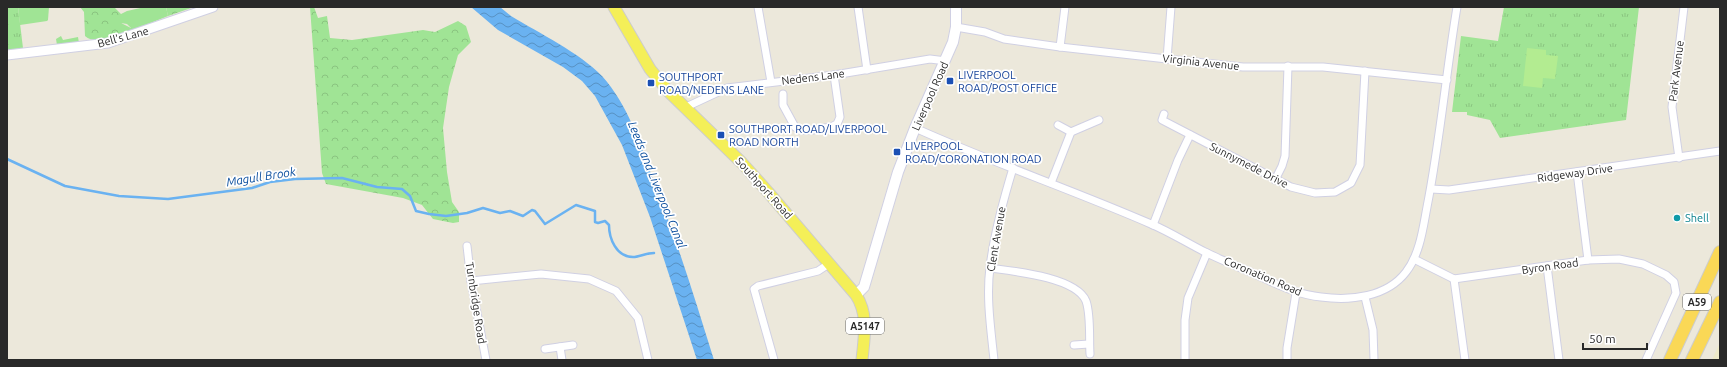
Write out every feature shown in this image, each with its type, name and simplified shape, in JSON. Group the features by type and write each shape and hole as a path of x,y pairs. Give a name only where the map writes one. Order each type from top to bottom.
{"highway":[{"name":"A59","path":"1670,360 1720,252"},
{"name":"A59","path":"1692,360 1720,302"}],"main road":[{"name":"Southport Road","path":"614,7 650,69 668,91 742,163 830,263 856,295"},
{"name":"Liverpool Road","path":"856,295 864,287 889,200 915,128 946,61 953,42 956,28 956,7"},
{"name":"A5147","path":"856,295 863,307 864,314 862,360"}],"street":[{"name":"Bell's Lane","path":"7,55 108,43 213,7"},
{"path":"758,7 771,82"},
{"path":"858,7 867,70"},
{"path":"1060,47 1065,7"},
{"path":"1167,59 1171,7"},
{"name":"Coronation Road","path":"915,128 1153,225 1207,253 1296,293 1322,298 1365,297 1386,289 1398,282 1408,270 1414,259 1421,237 1431,189 1447,80 1448,61 1457,7"},
{"name":"Park Avenue","path":"1679,158 1672,107 1684,7"},
{"name":"Virginia Avenue","path":"956,28 977,30 1004,39 1167,59 1243,67 1323,67 1447,80"},
{"name":"Nedens Lane","path":"684,108 728,88 834,75 930,59 946,61"},
{"path":"1275,180 1285,156 1288,66"},
{"name":"Sunnymede Drive","path":"1164,114 1162,120 1275,180 1304,192 1325,194 1335,192 1351,183 1360,165 1365,71"},
{"path":"783,94 783,104 795,127 806,131 831,127 837,124 840,117 834,75"},
{"path":"1051,183 1071,132 1099,120"},
{"path":"1058,125 1071,132"},
{"path":"1153,225 1178,160 1190,135"},
{"name":"Ridgeway Drive","path":"1431,189 1449,190 1720,151"},
{"name":"Clent Avenue","path":"994,360 989,310 990,268 1002,203 1013,168"},
{"path":"1577,172 1588,260"},
{"name":"Turnbridge Road","path":"467,246 471,281 486,360"},
{"path":"1185,360 1185,320 1188,298 1207,253"},
{"path":"1414,259 1454,279 1465,360"},
{"name":"Byron Road","path":"1454,279 1588,260 1619,259 1643,264 1666,275 1674,282 1676,293 1646,360"},
{"path":"774,360 754,289 758,286 818,271 830,263"},
{"path":"1546,266 1560,360"},
{"path":"990,268 1033,274 1056,280 1076,289 1086,301 1090,354"},
{"path":"471,281 541,274 589,278 616,291 638,318 648,360"},
{"path":"1287,360 1287,348 1296,293"},
{"path":"1365,297 1373,330 1374,360"},
{"path":"1074,345 1089,344"},
{"path":"545,349 573,345"},
{"path":"560,347 562,360"}],"shaded area":[{"path":"1720,342 1720,360 1712,360"}],"green space":[{"path":"7,7 18,7 23,48 7,50"},
{"path":"18,7 49,7 48,20 20,25"},
{"path":"80,7 115,8 121,14 121,23 131,28 131,31 108,39 90,39 85,36 84,12"},
{"path":"145,7 166,7 168,16 131,31 131,28 127,24 121,23 121,14"},
{"path":"166,7 194,7 168,16"},
{"path":"310,7 314,7 318,18 327,16 330,38 352,40 423,30 435,32 458,21 466,26 471,42 458,55 449,87 443,128 447,172 452,202 459,212 459,222 453,223 433,219 422,205 403,198 326,184 322,173"},
{"path":"1504,7 1639,7 1626,120 1500,138 1490,120 1467,115 1467,112 1452,112 1461,36 1498,41"},
{"path":"61,36 63,40 78,37 79,43 57,45 56,39"},
{"path":"1527,48 1546,50 1546,55 1558,56 1555,79 1543,78 1542,88 1523,86"}],"water":[{"name":"Leeds and Liverpool Canal","path":"471,7 500,7 511,16 582,59 602,76 611,87 626,112 643,152 670,224 714,360 697,360 650,217 622,145 595,96 582,81 563,67 498,30"}],"waterway":[{"name":"Magull Brook","path":"7,159 65,186 119,196 168,199 252,188 270,182 295,179 342,178 377,187 402,189 410,196 416,211 446,216 467,213 483,208 500,213 510,211 523,216 532,210 535,211 545,224 576,205 595,211 595,222 598,223 605,221 609,225 612,241 622,254 633,257 654,253"}],"place":[{"name":"LIVERPOOL ROAD/POST OFFICE","path":"950,81"},
{"name":"SOUTHPORT ROAD/NEDENS LANE","path":"651,83"},
{"name":"SOUTHPORT ROAD/LIVERPOOL ROAD NORTH","path":"721,135"},
{"name":"LIVERPOOL ROAD/CORONATION ROAD","path":"897,152"},
{"name":"Shell","path":"1677,218"}]}
